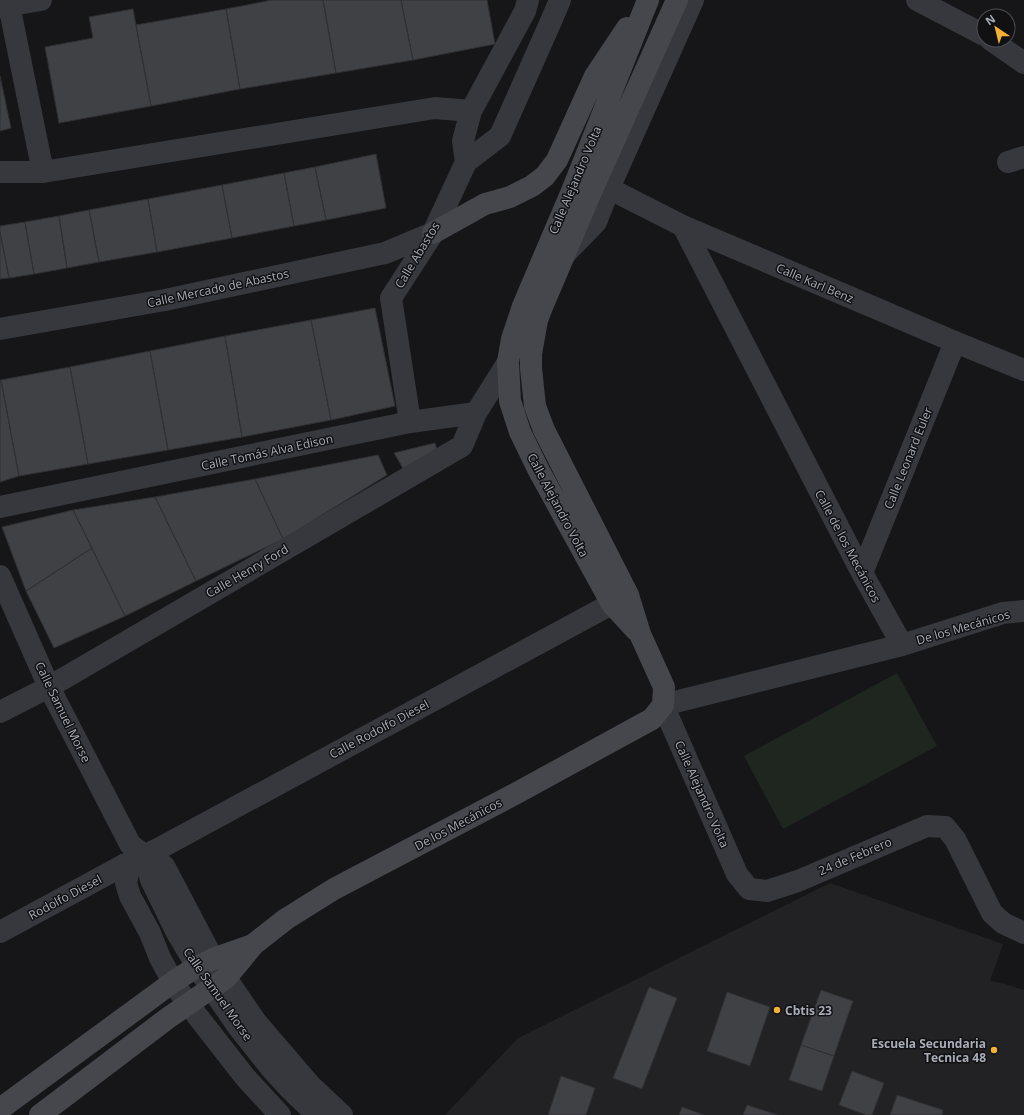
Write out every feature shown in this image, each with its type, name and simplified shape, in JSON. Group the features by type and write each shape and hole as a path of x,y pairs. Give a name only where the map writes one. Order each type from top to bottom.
{"main road":[{"path":"433,233 484,204 510,197 532,186 545,176 557,160 595,76 647,0"},
{"name":"Calle Alejandro Volta","path":"647,0 572,191 522,306 512,339 508,362 510,401 520,432 538,469 620,599 640,634 664,687 663,705"},
{"name":"Calle Alejandro Volta","path":"620,599 544,430 535,406 531,354 537,320 563,257 677,0"},
{"path":"508,362 531,354"},
{"name":"De los Mecánicos","path":"40,1115 168,1018 226,978 254,944 286,919 334,889 514,795 652,719 663,705"},
{"name":"De los Mecánicos","path":"0,1109 173,982 193,969 213,959 254,944"}],"street":[{"path":"41,0 5,6 43,172"},
{"path":"466,162 463,141 471,111 525,11 528,0"},
{"name":"Calle Abastos","path":"410,422 391,298 433,233 466,162 500,136 560,0"},
{"path":"563,257 596,222 617,170 693,0"},
{"path":"917,0 976,31"},
{"path":"1002,48 1024,63"},
{"path":"0,172 43,172 435,108 471,111"},
{"name":"Calle Karl Benz","path":"610,189 683,226 1024,370"},
{"name":"Calle de los Mecánicos","path":"683,226 862,573 902,645"},
{"name":"Calle Mercado de Abastos","path":"0,329 165,300 385,253 433,233"},
{"name":"Calle Leonard Euler","path":"862,573 955,342"},
{"path":"476,413 508,362"},
{"name":"Calle Tomás Alva Edison","path":"0,507 410,422 476,413"},
{"name":"Calle Henry Ford","path":"0,712 49,687 462,446 476,413"},
{"name":"Calle Samuel Morse","path":"0,576 49,687 132,857 146,881 199,970 240,1028 270,1067 317,1115"},
{"name":"Calle Rodolfo Diesel","path":"132,857 620,599"},
{"name":"De los Mecánicos","path":"902,645 1003,614 1024,611"},
{"path":"663,705 902,645"},
{"name":"Calle Alejandro Volta","path":"663,705 737,874 749,889 767,891"},
{"name":"24 de Febrero","path":"767,891 798,881 927,826 945,827 955,839 992,913 1003,923 1024,933"},
{"path":"280,1115 245,1077 188,1004 173,982 160,958 150,933 130,896 126,883 132,857 164,866 213,959 256,1022 310,1085 342,1115"},
{"name":"Rodolfo Diesel","path":"0,932 132,857"},
{"name":"Calle Samuel Morse","path":"146,881 148,900 169,940 204,995 243,1049 302,1115"},
{"path":"221,1046 256,1022"},
{"path":"0,1097 22,1092"}],"shaded area":[{"path":"897,673 937,746 783,829 744,756"},
{"name":"Cbtis 23","path":"830,883 1003,944 990,981 1024,990 1024,1115 445,1115 518,1038"}],"building":[{"path":"272,0 323,0 336,73 240,89 226,9"},
{"path":"323,0 401,0 413,60 336,73"},
{"path":"401,0 487,0 495,44 413,60"},
{"path":"133,9 151,106 59,123 45,47 93,38 89,17"},
{"path":"226,9 240,89 151,106 136,25"},
{"path":"0,76 11,128 0,131"},
{"path":"376,154 386,208 326,220 315,167"},
{"path":"315,167 326,220 294,226 284,173"},
{"path":"284,173 294,226 232,238 222,185"},
{"path":"222,185 232,238 157,252 148,199"},
{"path":"148,199 157,252 99,262 89,210"},
{"path":"89,210 99,262 67,268 59,216"},
{"path":"59,216 67,268 34,274 25,222"},
{"path":"25,222 34,274 9,278 0,226"},
{"path":"0,232 9,278 0,279"},
{"path":"375,308 395,406 331,420 311,320"},
{"path":"311,320 331,420 242,437 225,336"},
{"path":"225,336 242,437 168,450 150,351"},
{"path":"150,351 168,450 88,464 70,367"},
{"path":"70,367 88,464 19,476 1,380"},
{"path":"0,380 19,476 0,482"},
{"path":"435,443 437,450 404,470 394,453"},
{"path":"378,455 387,475 283,539 255,479"},
{"path":"255,479 283,539 196,581 155,497"},
{"path":"155,497 196,581 125,616 73,510"},
{"path":"73,510 92,548 26,591 2,527"},
{"path":"92,548 125,616 54,648 26,591"},
{"path":"649,987 677,998 642,1089 613,1078"},
{"path":"821,990 853,1001 834,1056 801,1045"},
{"path":"727,992 770,1007 750,1066 707,1051"},
{"path":"801,1045 834,1056 822,1091 789,1080"},
{"path":"852,1071 884,1083 872,1115 866,1115 839,1105"},
{"path":"561,1076 595,1088 586,1115 548,1115"},
{"path":"897,1095 943,1110 942,1115 890,1115"},
{"path":"747,1105 778,1115 743,1115"},
{"path":"682,1107 704,1115 679,1115"}],"place":[{"name":"Cbtis 23","path":"777,1010"},
{"name":"Escuela Secundaria Tecnica 48","path":"994,1050"}]}
